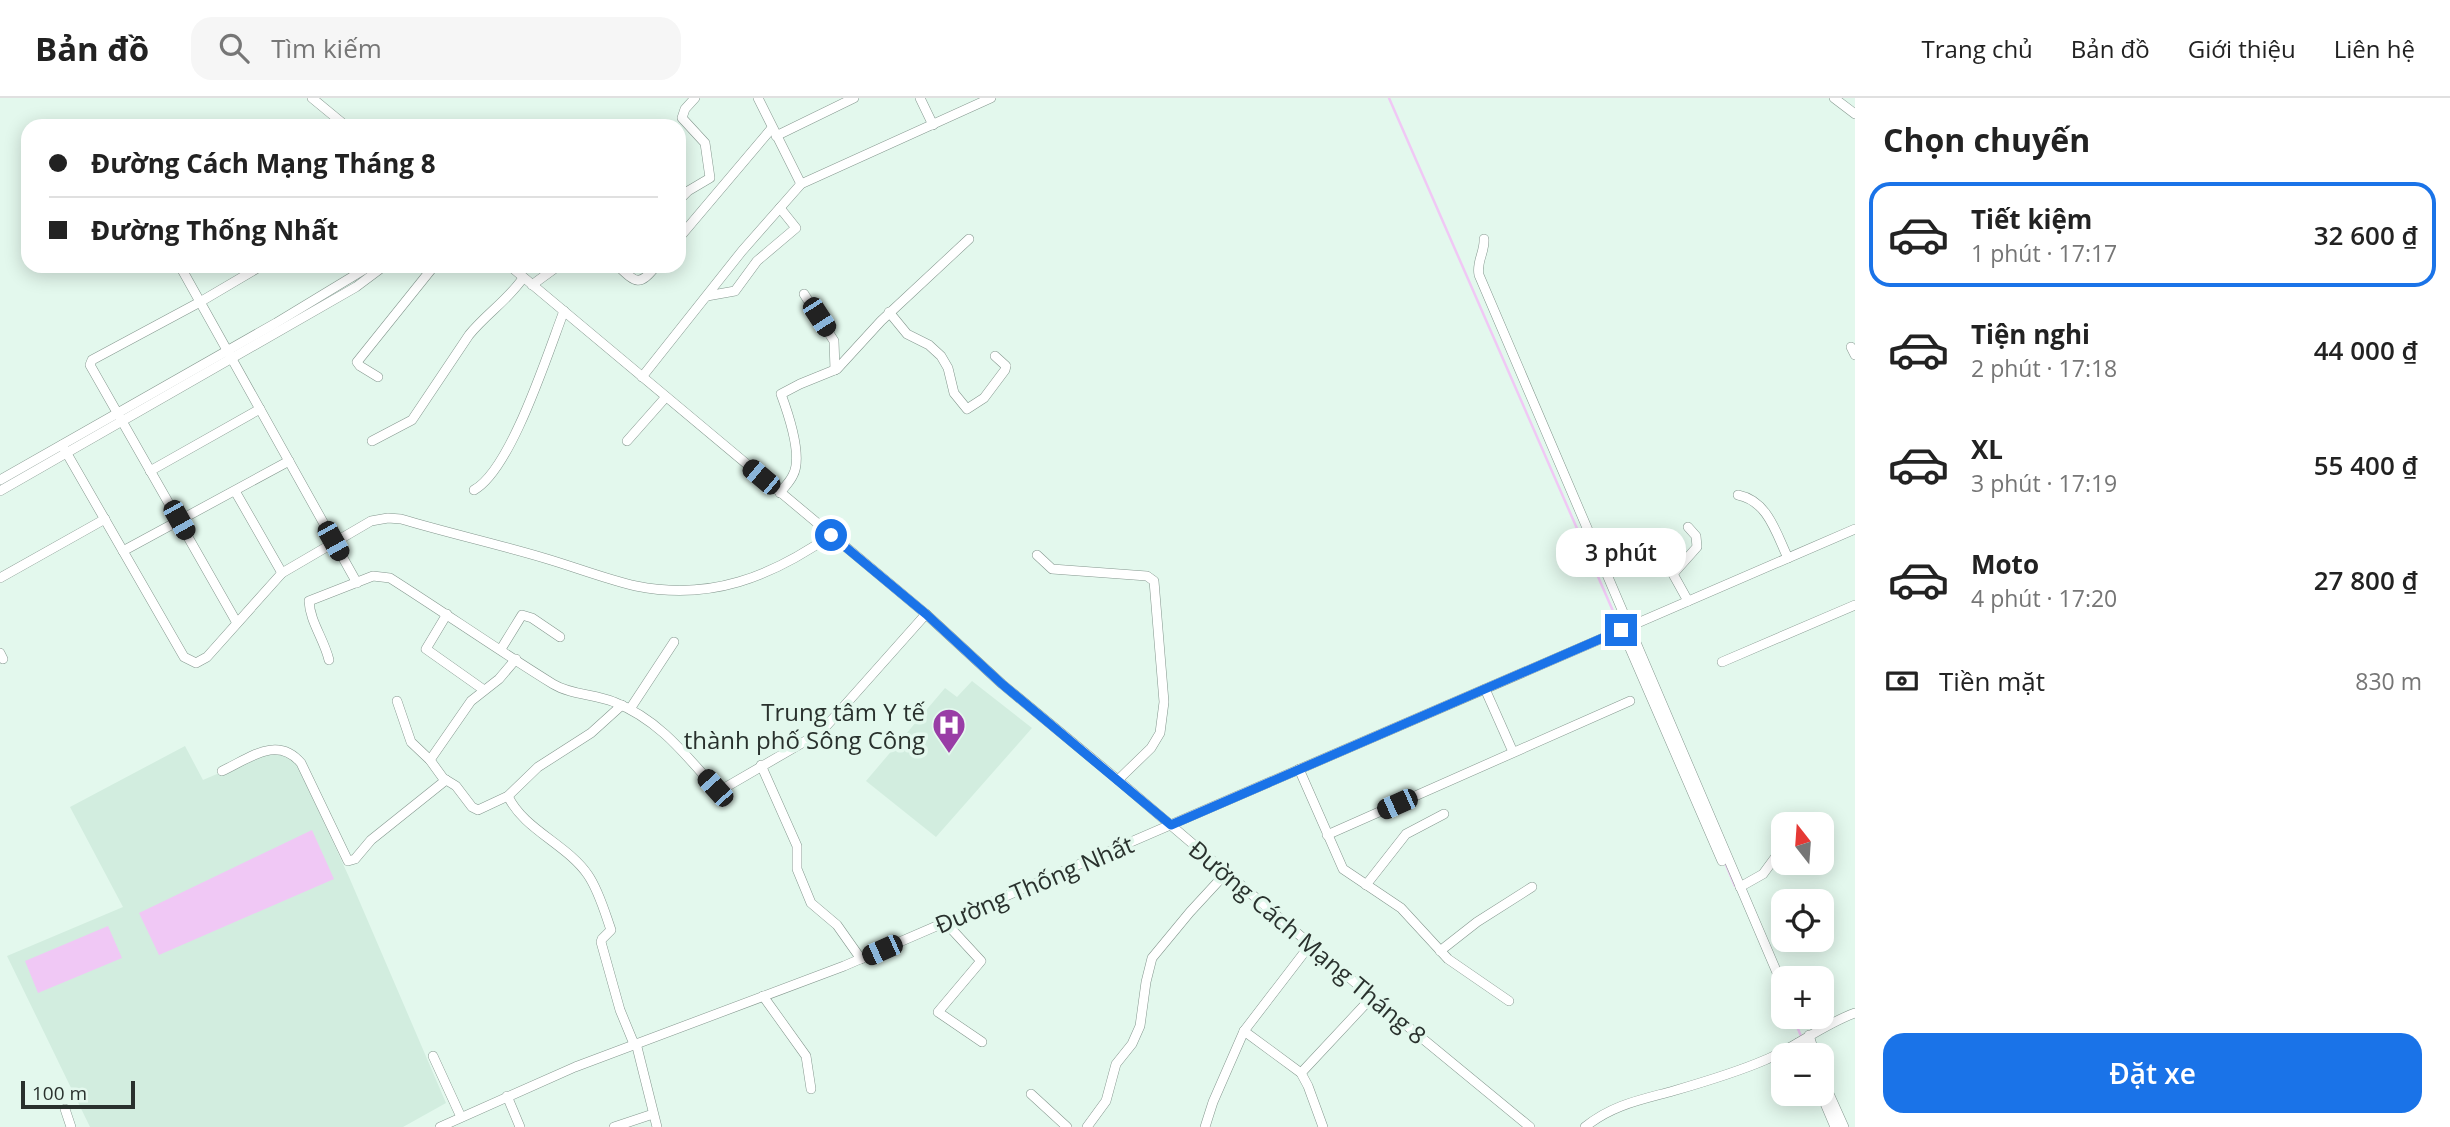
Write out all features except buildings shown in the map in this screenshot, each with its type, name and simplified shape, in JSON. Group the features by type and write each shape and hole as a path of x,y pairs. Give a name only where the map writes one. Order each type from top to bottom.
{"street":[{"path":"312,98 338,119"},
{"path":"684,119 685,109 695,98"},
{"path":"758,98 801,184"},
{"path":"686,230 774,132 854,98"},
{"path":"920,98 933,125"},
{"path":"1834,98 1855,114"},
{"path":"642,377 726,270 801,184 986,99"},
{"path":"686,122 705,143 710,178 686,193"},
{"path":"707,296 735,291 757,261 796,228 779,208"},
{"path":"780,493 793,475 796,460 791,426 781,394 835,370 845,362 890,313 969,239"},
{"path":"1484,239 1483,254 1477,265 1479,275 1626,628 1779,983 1740,887 1626,628"},
{"path":"184,273 356,583"},
{"path":"237,623 90,369 92,360 249,273"},
{"path":"279,327 360,273"},
{"path":"0,491 65,449 279,327 356,287 375,273"},
{"path":"378,377 357,362 428,273"},
{"name":"Đường Cách Mạng Tháng 8","path":"518,273 926,614 1002,684 1118,779 1372,998 1530,1127"},
{"path":"533,285 549,273"},
{"path":"626,273 633,280 639,281 646,279 651,273"},
{"path":"372,441 412,420 473,330 513,293 523,278"},
{"path":"804,294 834,341 835,370"},
{"path":"474,490 486,482 517,430 564,311"},
{"path":"890,313 907,334 929,345 941,356 948,368 954,393 967,409 984,398 1005,370 1006,366 995,356"},
{"path":"627,441 665,398"},
{"path":"150,471 260,409"},
{"path":"0,480 65,449"},
{"path":"65,449 184,657 196,663 207,657 282,573 371,521 401,519 620,582 659,590 716,588 735,584 778,568 831,535"},
{"path":"123,551 289,461"},
{"path":"235,491 282,573"},
{"path":"1738,495 1755,500 1764,509 1788,558"},
{"path":"0,578 105,519"},
{"path":"1688,527 1696,536 1697,547 1673,574 1688,601"},
{"name":"Đường Thống Nhất","path":"440,1127 507,1096 635,1044 861,959 1855,529"},
{"path":"1037,555 1052,569 1147,576 1154,581 1164,702 1160,733 1151,748 1118,779"},
{"path":"329,660 325,645 318,637 309,601 373,576 390,578 562,688 605,698 626,707 663,730 718,790 725,790 761,765 814,737 829,725 926,614"},
{"path":"1722,662 1855,605"},
{"path":"447,614 426,649 484,690"},
{"path":"501,649 522,615 532,618 559,637"},
{"path":"397,701 408,736 476,810 508,796 538,767 592,733 626,707 674,642"},
{"path":"430,760 471,701 499,679 516,659"},
{"path":"1485,689 1513,752"},
{"path":"1327,835 1630,701"},
{"path":"222,771 268,750 283,749 293,754 301,763 348,861 446,780"},
{"path":"761,765 797,846 797,869 811,903 838,925 861,959"},
{"path":"1299,769 1343,869 1401,908 1453,964 1509,1001"},
{"path":"508,796 516,811 559,846 589,876 611,930 601,942 620,1010 635,1044 657,1127"},
{"path":"1366,885 1406,834 1444,814"},
{"path":"1740,887 1763,874 1771,863"},
{"path":"1087,1127 1106,1101 1116,1064 1132,1044 1140,1027 1152,958 1226,873"},
{"path":"1440,951 1476,922 1532,887"},
{"path":"945,922 981,961 938,1012 982,1042"},
{"path":"1205,1127 1244,1031 1310,945"},
{"path":"763,996 806,1056 811,1089"},
{"path":"1301,1073 1372,998"},
{"path":"1585,1127 1598,1116 1618,1106 1723,1076 1765,1060 1855,1013"},
{"path":"1244,1031 1301,1073 1323,1127"},
{"path":"1803,1039 1803,1043"},
{"path":"1803,1039 1806,1043"},
{"path":"433,1056 461,1117"},
{"path":"1031,1094 1068,1127"},
{"path":"507,1096 520,1127"},
{"path":"1834,1105 1844,1127"},
{"path":"1826,1106 1835,1127"},
{"path":"65,1109 71,1127"},
{"path":"614,1127 653,1114"}],"shaded area":[{"name":"Trung tâm Y tế thành phố Sông Công","path":"972,681 1032,728 936,837 866,781 945,688 957,697"},
{"path":"185,746 203,780 268,752 279,751 296,762 349,877 446,1103 403,1127 90,1127 7,956 123,907 70,807"},
{"path":"312,830 334,879 159,955 139,913"},
{"path":"108,926 122,958 38,993 25,961"}],"waterway":[{"path":"1389,98 1620,627"},
{"path":"1724,860 1735,886"},
{"path":"1798,1029 1801,1036"}],"place":[{"name":"Trung tâm Y tế thành phố Sông Công","path":"949,755"}],"route":[{"path":"831,535 926,614 1002,684 1171,825 1621,630"}]}
